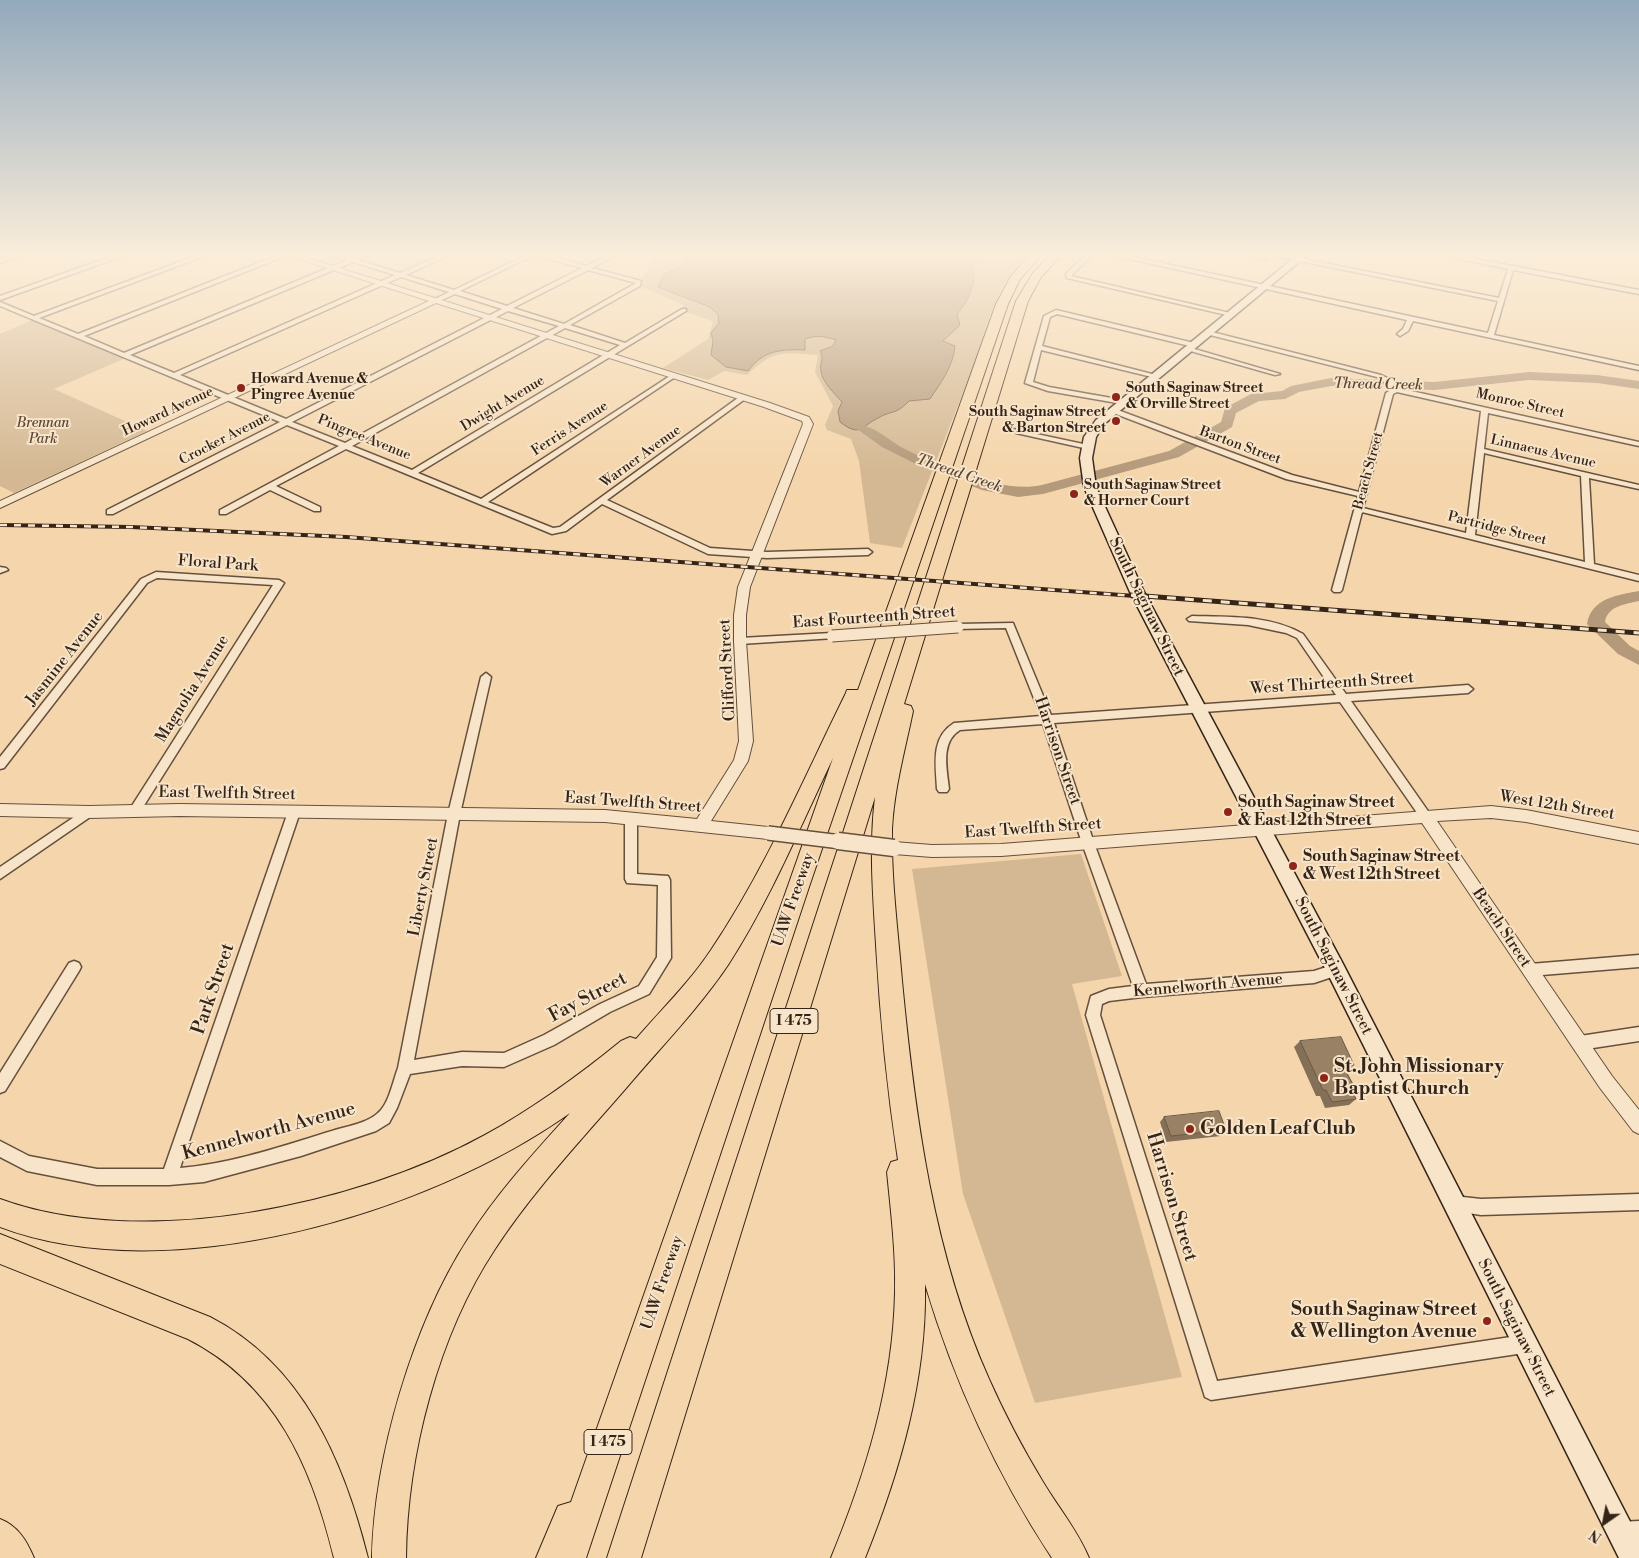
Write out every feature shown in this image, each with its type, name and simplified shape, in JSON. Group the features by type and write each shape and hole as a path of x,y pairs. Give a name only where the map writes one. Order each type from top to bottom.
{"highway":[{"name":"UAW Freeway","path":"624,1558 921,619 955,476 997,325"},
{"name":"UAW Freeway","path":"569,1558 799,884 897,608 955,476 1013,325"},
{"path":"390,1558 394,1498 406,1428 436,1332 465,1272 499,1217 522,1188 687,999 719,958 758,893 897,608"},
{"path":"921,619 899,737 886,790 882,828 884,894 896,1034 908,1138 919,1206 939,1285 970,1372 1012,1459 1038,1506 1072,1558"},
{"path":"0,1213 13,1218 71,1231 134,1235 187,1234 237,1229 283,1221 371,1197 462,1160 535,1121 566,1100 630,1049 671,1010 719,958"},
{"path":"848,1558 878,1482 889,1442 900,1394 908,1328 909,1260 899,1136 896,1034"},
{"path":"0,1248 188,1324 231,1347 250,1363 270,1383 298,1420 312,1443 336,1500 351,1558"},
{"path":"553,1558 648,1326"},
{"path":"0,1536 17,1558"}],"main road":[{"name":"South Saginaw Street","path":"1219,325 1123,402 1094,429 1088,447 1088,478 1147,613 1336,970 1524,1344 1630,1531 1634,1558"}],"street":[{"name":"Pingree Avenue","path":"50,325 552,531"},
{"path":"78,336 106,325"},
{"path":"124,356 199,325"},
{"path":"174,376 290,325"},
{"name":"Howard Avenue","path":"0,505 385,325"},
{"name":"Crocker Avenue","path":"110,512 477,325"},
{"path":"511,325 742,398"},
{"path":"562,325 626,345"},
{"name":"Dwight Avenue","path":"413,473 660,325"},
{"path":"1045,325 1029,383 1123,402"},
{"path":"1105,325 1191,347 1277,374"},
{"path":"1400,334 1406,330 1408,325"},
{"path":"1434,325 1639,368"},
{"path":"1490,336 1493,325"},
{"path":"223,512 566,326"},
{"path":"1208,334 1385,378 1394,386"},
{"path":"1039,347 1156,376"},
{"name":"Ferris Avenue","path":"482,502 673,376"},
{"name":"Monroe Street","path":"1394,386 1639,444"},
{"name":"Beach Street","path":"1337,590 1390,393 1394,386"},
{"name":"Clifford Street","path":"701,825 734,772 744,750 747,730 740,641 740,615 744,587 808,424 806,419 742,398"},
{"name":"Warner Avenue","path":"552,531 563,529 742,398"},
{"path":"1470,537 1485,409"},
{"name":"Barton Street","path":"1112,412 1289,477 1362,496"},
{"path":"1016,431 1088,447"},
{"name":"Linnaeus Avenue","path":"1480,450 1639,487"},
{"path":"1585,475 1590,567"},
{"path":"271,487 318,508"},
{"path":"602,501 708,551 758,554 868,552"},
{"name":"Partridge Street","path":"1359,509 1639,578"},
{"name":"Floral Park","path":"156,575 279,583"},
{"name":"Jasmine Avenue","path":"0,766 144,582 156,575"},
{"name":"Magnolia Avenue","path":"134,812 279,583"},
{"name":"Beach Street","path":"1192,619 1275,625 1289,629 1303,639 1639,1130"},
{"name":"East Fourteenth Street","path":"740,641 1010,625"},
{"name":"Harrison Street","path":"1010,625 1047,719 1088,843 1142,991"},
{"name":"Liberty Street","path":"392,1103 405,1068 454,814 486,677"},
{"name":"West Thirteenth Street","path":"1198,709 1468,689"},
{"path":"943,789 942,741 949,730 958,726 1198,709"},
{"name":"East Twelfth Street","path":"0,810 134,812 179,810 631,818 932,851 982,851 1261,829"},
{"path":"0,874 89,812"},
{"name":"Park Street","path":"169,1177 294,812"},
{"name":"West 12th Street","path":"1261,829 1505,813 1639,838"},
{"name":"Fay Street","path":"405,1068 462,1059 504,1060 549,1040 605,1008 644,990 664,958 664,880 631,879 631,818"},
{"path":"1530,970 1639,961"},
{"path":"0,1086 74,967"},
{"name":"Kennelworth Avenue","path":"1093,1015 1096,1000 1109,995 1314,977 1336,970"},
{"name":"Harrison Street","path":"1093,1015 1211,1391 1524,1344"},
{"path":"1580,1044 1639,1034"},
{"name":"Kennelworth Avenue","path":"0,1149 27,1163 97,1176 169,1177 204,1174 301,1148 371,1126 384,1118 392,1103"},
{"name":"Beach Street","path":"1625,1108 1639,1125"},
{"path":"1454,1204 1481,1207 1639,1202"}],"green space":[{"name":"Brennan Park","path":"21,325 44,325 126,358 54,389 147,431 14,493 0,486 0,334"},
{"path":"712,325 987,325 969,377 902,548 870,543 859,461 851,439 827,430 825,425 833,406 815,372 818,355 780,354 765,361 747,375 724,371 708,380 663,368 708,339"},
{"path":"1081,854 1122,976 1072,984 1182,1377 1035,1403 963,1194 912,869"}],"shaded area":[{"path":"718,325 960,325 943,341 955,346 954,354 946,374 930,399 909,401 897,410 857,430 847,427 840,422 838,411 842,402 829,388 822,375 822,356 820,351 833,346 836,340 820,336 805,339 805,350 774,352 760,359 748,371 726,367 711,355 713,341 711,333"}],"building":[{"name":"St. John Missionary Baptist Church","path":"1341,1037 1354,1065 1343,1066 1355,1088 1351,1088 1356,1099 1332,1102 1326,1090 1323,1090 1300,1041"},
{"name":"Golden Leaf Club","path":"1219,1111 1226,1130 1171,1136 1164,1117"}],"waterway":[{"name":"Thread Creek","path":"864,429 887,445 938,468 994,488 1012,492 1031,492 1174,454 1227,424 1230,411 1256,397 1285,395 1295,389 1331,382 1434,386 1529,376 1597,379 1639,385"},
{"name":"Thread Creek","path":"1639,596 1611,602 1597,616 1596,624 1624,650 1639,659"}],"railway":[{"path":"0,525 131,527 346,537 1148,597"},
{"path":"1131,595 1639,633"}],"place":[{"name":"Howard Avenue & Pingree Avenue","path":"241,388"},
{"name":"South Saginaw Street & Orville Street","path":"1116,397"},
{"name":"South Saginaw Street & Barton Street","path":"1116,421"},
{"name":"South Saginaw Street & Horner Court","path":"1074,494"},
{"name":"South Saginaw Street & East 12th Street","path":"1228,812"},
{"name":"South Saginaw Street & West 12th Street","path":"1293,866"},
{"name":"St. John Missionary Baptist Church","path":"1324,1078"},
{"name":"Golden Leaf Club","path":"1190,1129"},
{"name":"South Saginaw Street & Wellington Avenue","path":"1487,1321"}]}
